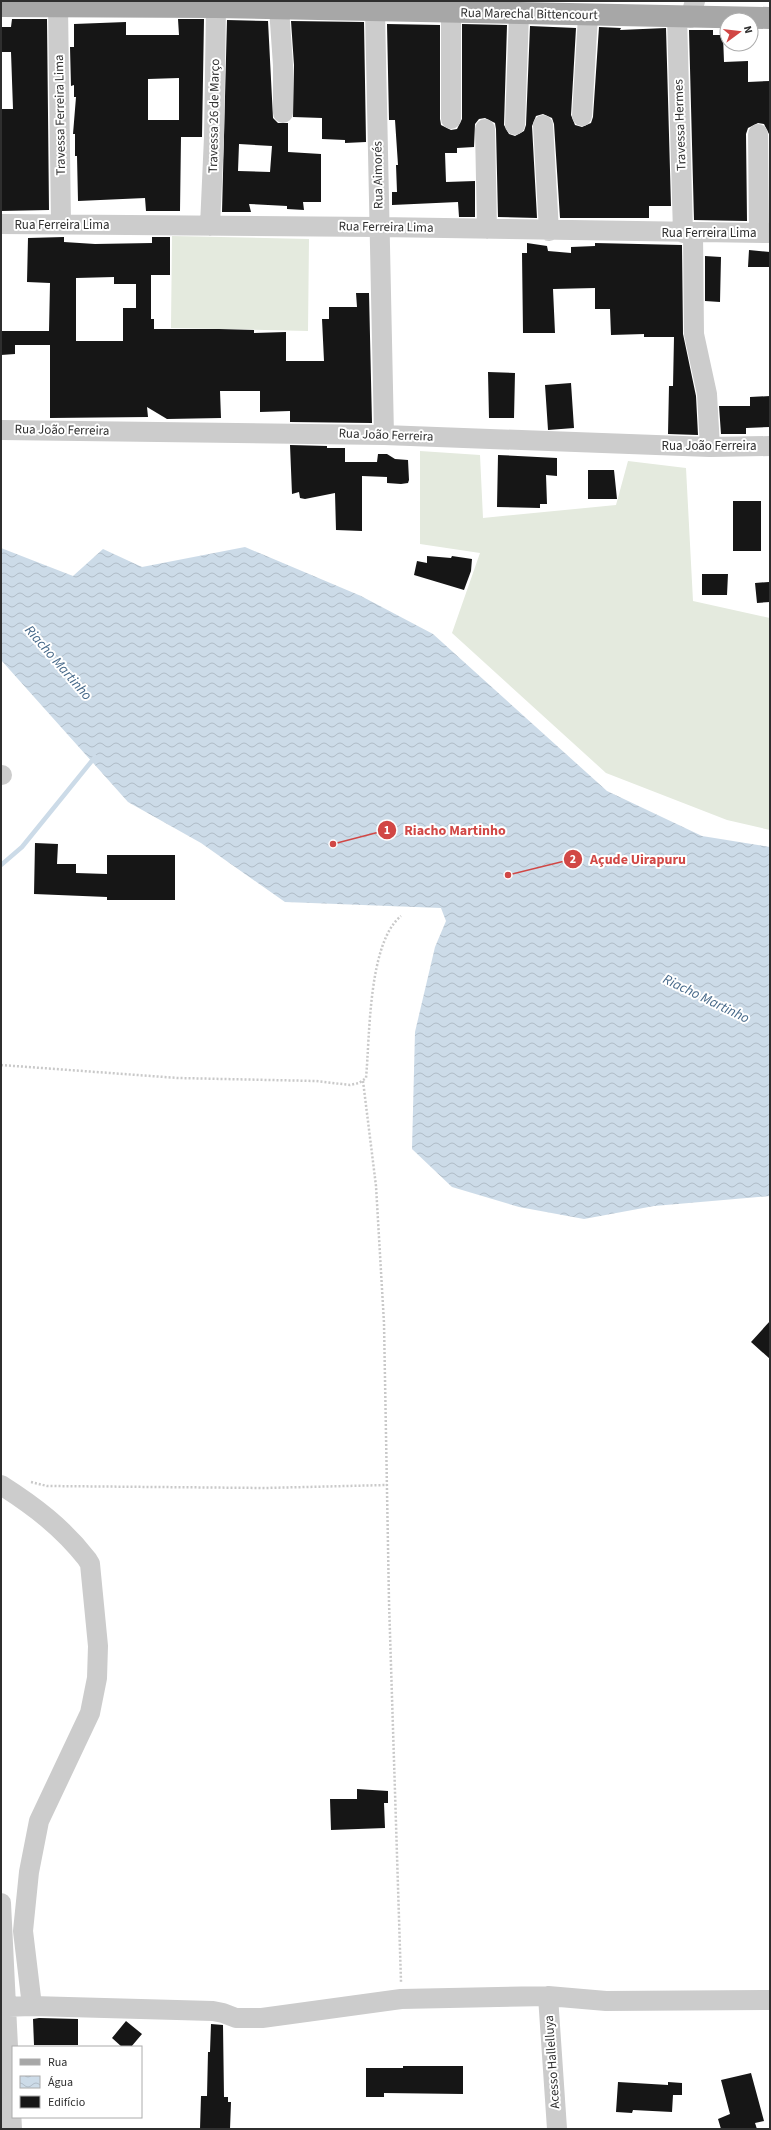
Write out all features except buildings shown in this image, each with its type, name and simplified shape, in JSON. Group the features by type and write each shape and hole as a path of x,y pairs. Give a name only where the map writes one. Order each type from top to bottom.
{"main road":[{"name":"Rua Marechal Bittencourt","path":"1,6 216,7 375,11 403,6 451,12 588,16 688,12 770,18"}],"street":[{"name":"Travessa Ferreira Lima","path":"58,6 61,224"},
{"name":"Travessa 26 de Março","path":"210,226 214,137 216,7"},
{"path":"279,8 284,65 283,113"},
{"name":"Rua Aimorés","path":"375,11 384,435"},
{"path":"451,12 451,119"},
{"name":"Travessa Hermes","path":"688,12 688,233 694,334 707,394 710,448"},
{"path":"515,125 519,14"},
{"path":"582,116 588,16"},
{"path":"543,125 549,231"},
{"path":"485,129 487,229"},
{"path":"758,134 764,233"},
{"name":"Rua Ferreira Lima","path":"1,224 379,227 549,231 764,233"},
{"name":"Rua João Ferreira","path":"1,430 384,435 710,448 770,446"},
{"path":"1,1485 34,1506 63,1530 87,1559 90,1564 98,1646 98,1678 90,1713 39,1821 29,1872 23,1931 32,2006"},
{"path":"1,1903 4,2007 12,2129"},
{"path":"4,2007 32,2006 213,2011 236,2018 262,2018 402,1999 548,1996 606,2001 770,2000"},
{"name":"Acesso Hallelluya","path":"548,1996 557,2129"}],"path":[{"path":"1,1065 178,1078 316,1081 350,1085 363,1081 366,1078 374,984 378,961 390,927 401,916"},
{"path":"363,1081 376,1186 384,1323 389,1610 402,1999"},
{"path":"24,1481 55,1486 265,1488 387,1485"}],"shaded area":[{"path":"172,236 309,239 308,331 171,328"},
{"path":"420,451 480,455 483,518 616,505 628,461 686,468 693,601 770,618 770,830 727,820 606,773 452,633 480,553 420,544"}],"water":[{"path":"245,547 361,596 433,634 607,791 702,836 770,847 770,1196 654,1206 584,1219 519,1207 452,1187 412,1149 415,1032 435,947 446,921 441,908 285,902 201,843 128,802 1,660 1,548 73,576 103,549 142,567"}],"waterway":[{"path":"1,865 22,847 95,757"}],"place":[{"name":"Riacho Martinho","path":"333,844"},
{"name":"Açude Uirapuru","path":"508,875"}]}
